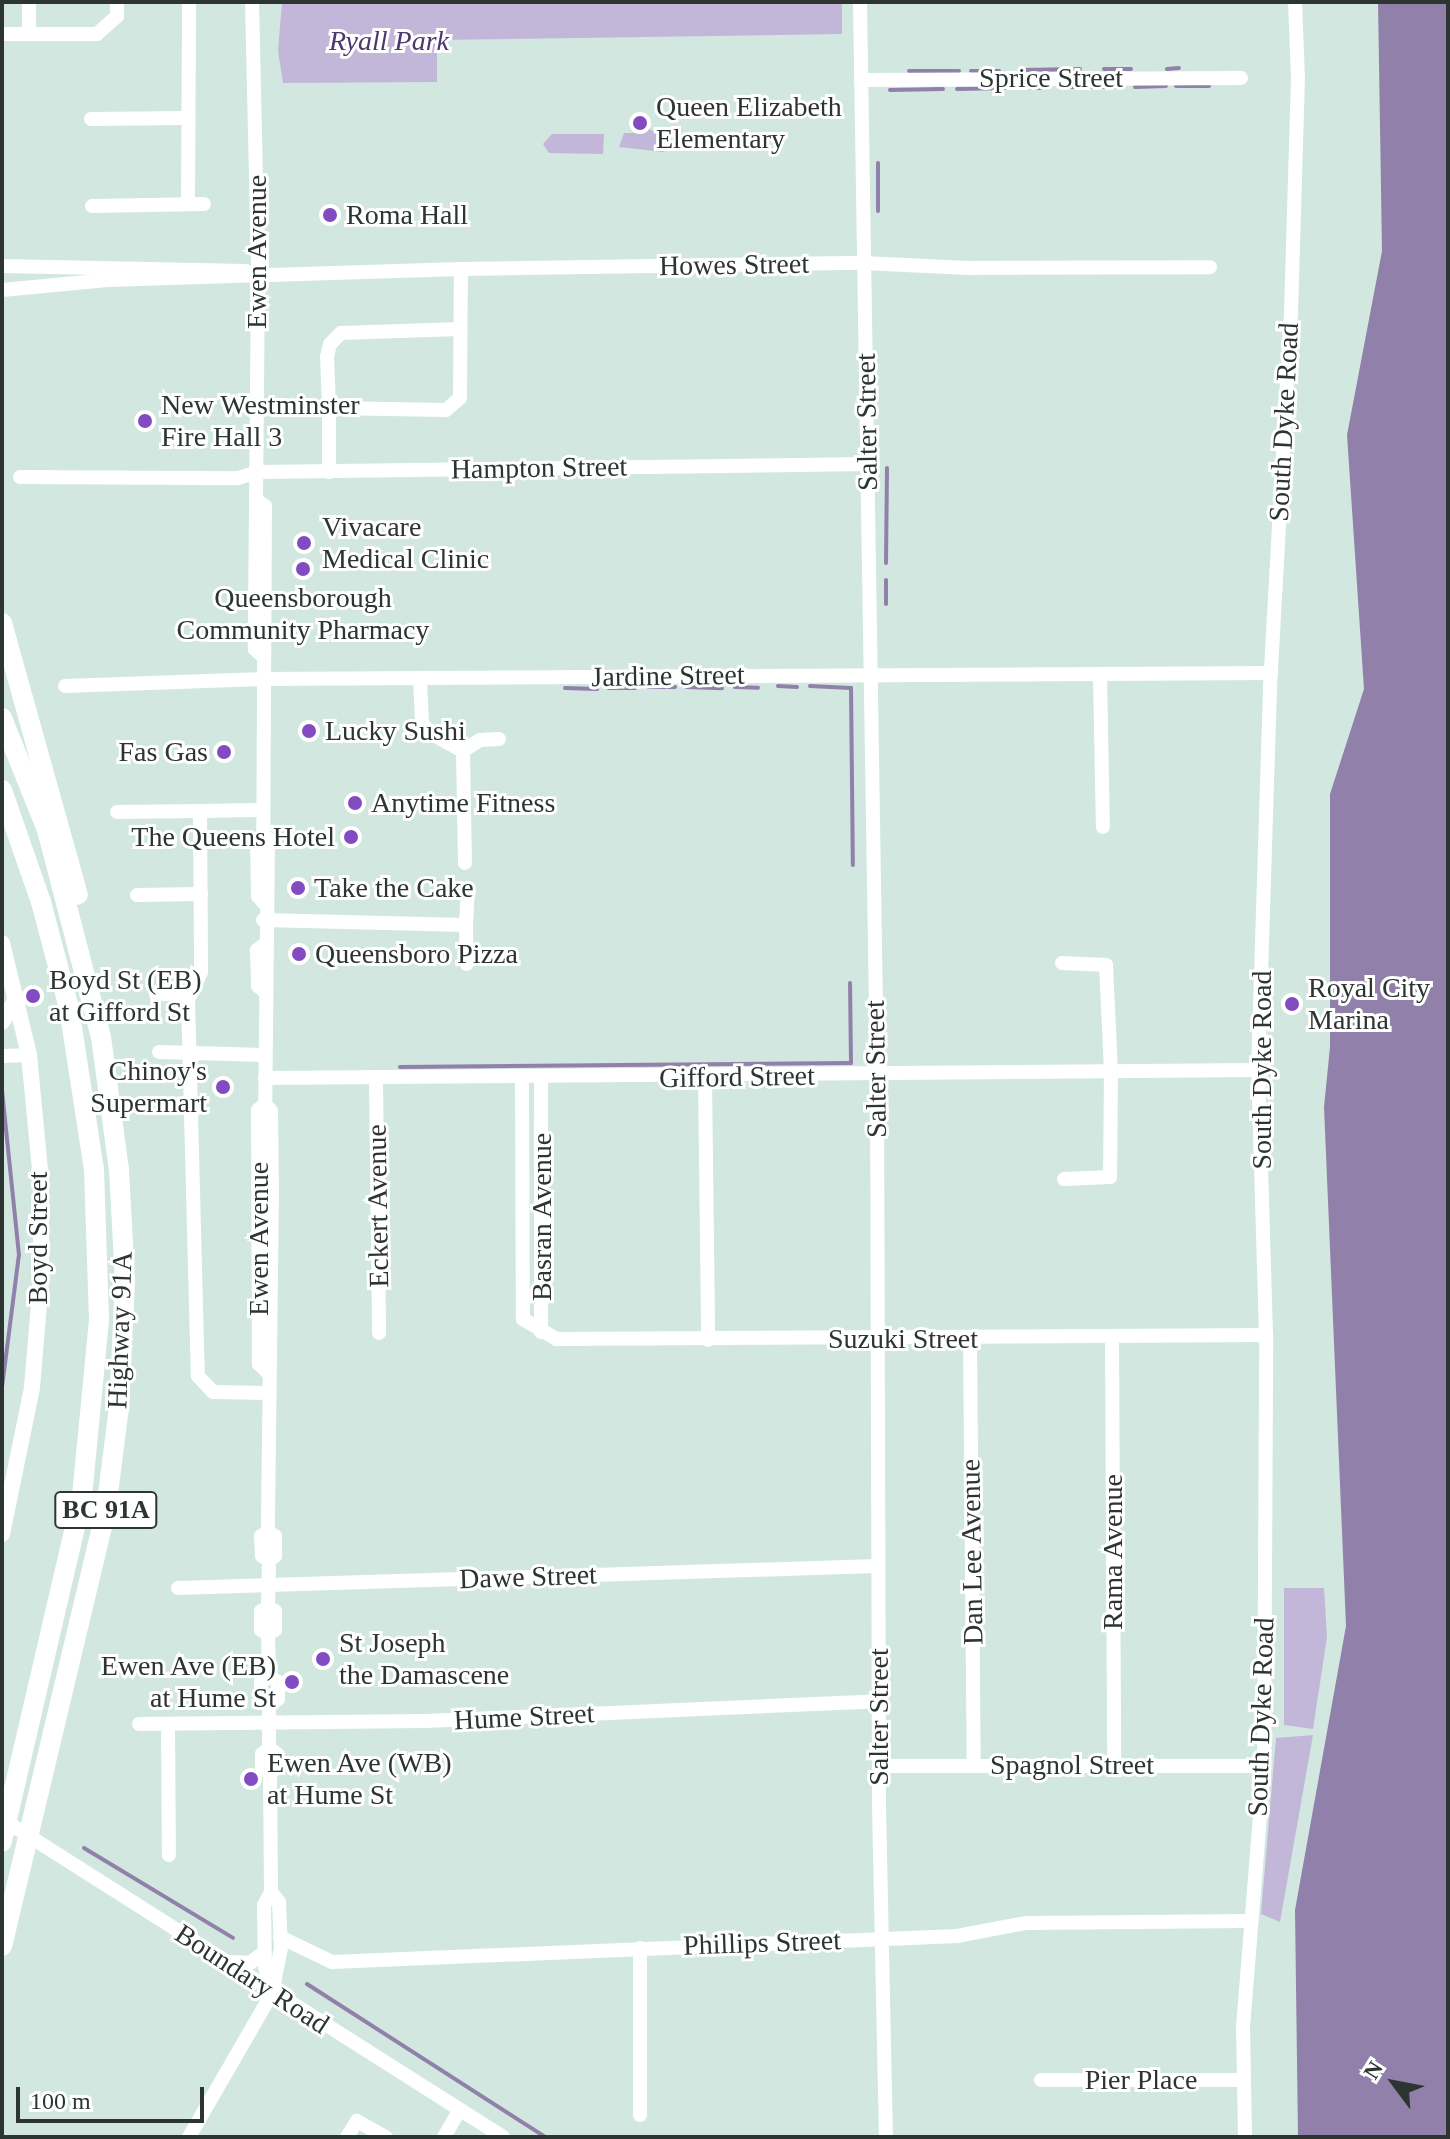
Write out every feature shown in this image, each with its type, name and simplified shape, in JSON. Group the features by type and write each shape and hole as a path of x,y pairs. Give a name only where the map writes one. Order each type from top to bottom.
{"highway":[{"path":"2,623 77,887 86,967"},
{"name":"Highway 91A","path":"2,718 47,830 86,967 119,1170 124,1336 106,1510 2,1946"},
{"name":"Highway 91A","path":"2,790 41,902 69,1008 85,1098 98,1234 99,1320 82,1497 2,1842"},
{"path":"2,828 41,902"}],"main road":[{"name":"Boyd Street","path":"2,943 29,1055 41,1179 38,1334 22,1449 2,1534"},
{"path":"2,1022 17,998"}],"street":[{"path":"29,2 29,34"},
{"path":"2,34 97,34 117,16 117,2"},
{"path":"188,204 189,2"},
{"name":"Ewen Avenue","path":"252,2 258,273 258,501 265,506 266,650 261,655 262,810 263,835 268,839 268,882 263,920 264,945 269,949 270,986 264,991 265,1104 258,1110 259,1364 267,1372 268,1532 275,1536 275,1556 269,1560 268,1607 275,1611 275,1630 268,1634 269,1676 278,1682 278,1699 269,1703 269,1748 277,1754 277,1767 270,1774 271,1892 264,1905 264,1952 272,1993"},
{"name":"Salter Street","path":"860,2 868,464 868,675 877,1074 877,1566 886,2137"},
{"name":"South Dyke Road","path":"1245,2137 1240,2080 1249,1921 1264,1766 1266,1335 1258,1070 1271,673 1291,313 1298,79 1295,2"},
{"name":"Sprice Street","path":"861,80 1241,78"},
{"path":"91,119 188,118"},
{"path":"92,206 204,204"},
{"name":"Howes Street","path":"2,290 258,273 461,269 863,263 968,268 1210,267"},
{"name":"Howes Street","path":"2,266 232,268 258,273"},
{"path":"329,408 453,408 460,398 461,269"},
{"path":"329,472 327,357 330,344 341,333 460,329"},
{"name":"Hampton Street","path":"20,477 238,478 258,472 868,464"},
{"name":"Jardine Street","path":"65,686 261,679 1271,673"},
{"path":"1100,676 1103,827"},
{"path":"420,680 422,723 463,751"},
{"path":"463,751 480,740 499,739"},
{"path":"463,751 465,863"},
{"path":"117,812 262,810"},
{"path":"200,811 201,972 190,994 198,1376 213,1392 267,1393"},
{"path":"467,964 468,888"},
{"path":"137,895 201,894"},
{"path":"263,920 466,925"},
{"path":"1062,963 1106,965 1111,1070 1110,1177 1064,1179"},
{"path":"156,994 190,994"},
{"path":"159,1052 264,1055"},
{"path":"2,1056 29,1055"},
{"name":"Gifford Street","path":"265,1078 541,1080 1258,1070"},
{"path":"705,1078 708,1340"},
{"name":"Basran Avenue","path":"522,1079 523,1319 541,1332"},
{"name":"Eckert Avenue","path":"376,1080 379,1333"},
{"name":"Basran Avenue","path":"541,1080 541,1332"},
{"name":"Suzuki Street","path":"541,1332 556,1339 708,1340 1266,1335"},
{"name":"Rama Avenue","path":"1112,1337 1114,1766"},
{"name":"Dan Lee Avenue","path":"970,1339 974,1765"},
{"name":"Dawe Street","path":"178,1588 877,1566"},
{"name":"Hume Street","path":"139,1724 426,1721 880,1701"},
{"path":"168,1724 169,1855"},
{"name":"Spagnol Street","path":"880,1766 1264,1766"},
{"name":"Boundary Road","path":"2,1819 503,2137"},
{"name":"Ewen Avenue","path":"189,2137 272,1993 280,1937 279,1902 271,1892"},
{"name":"Phillips Street","path":"280,1937 332,1962 957,1936 1026,1923 1249,1921"},
{"path":"640,1948 640,2115"},
{"path":"225,1962 250,1963 264,1952"},
{"name":"Pier Place","path":"1041,2080 1240,2080"},
{"path":"444,2137 459,2111"},
{"path":"347,2137 357,2121 386,2137"}],"green space":[{"name":"Ryall Park","path":"282,2 842,2 842,34 437,40 437,82 283,83 278,51"},
{"path":"646,127 665,138 664,152 619,147 624,133 641,133"},
{"path":"552,134 604,134 603,154 549,153 543,144"},
{"path":"1284,1588 1324,1588 1327,1637 1313,1729 1284,1725"},
{"path":"1313,1735 1280,1922 1261,1914 1276,1738"}],"shaded area":[{"path":"1378,2 1448,2 1448,2137 1298,2137 1295,1910 1346,1626 1324,1107 1330,1047 1330,794 1364,689 1347,435 1382,251"}],"waterway":[{"path":"1167,69 1179,68"},
{"path":"1022,70 1080,69"},
{"path":"1104,69 1131,69"},
{"path":"909,71 959,71"},
{"path":"971,71 999,71"},
{"path":"1135,87 1166,86"},
{"path":"1176,86 1209,86"},
{"path":"1071,87 1119,87"},
{"path":"957,89 1006,88"},
{"path":"1028,88 1046,88"},
{"path":"890,90 943,89"},
{"path":"878,163 878,211"},
{"path":"886,563 887,468"},
{"path":"886,580 886,604"},
{"path":"778,686 797,687"},
{"path":"810,686 851,688 853,865"},
{"path":"648,687 675,687"},
{"path":"687,687 722,688"},
{"path":"735,687 758,688"},
{"path":"565,688 597,689"},
{"path":"608,688 635,688"},
{"path":"400,1067 851,1063 850,983"},
{"path":"2,1091 19,1255 2,1387"},
{"path":"84,1848 233,1938"},
{"path":"307,1984 545,2137"}],"place":[{"name":"Queen Elizabeth Elementary","path":"640,123"},
{"name":"Roma Hall","path":"330,215"},
{"name":"New Westminster Fire Hall 3","path":"145,421"},
{"name":"Vivacare Medical Clinic","path":"304,543"},
{"name":"Queensborough Community Pharmacy","path":"303,569"},
{"name":"Lucky Sushi","path":"309,731"},
{"name":"Fas Gas","path":"224,752"},
{"name":"Anytime Fitness","path":"355,803"},
{"name":"The Queens Hotel","path":"351,837"},
{"name":"Take the Cake","path":"298,888"},
{"name":"Queensboro Pizza","path":"299,954"},
{"name":"Boyd St (EB) at Gifford St","path":"33,996"},
{"name":"Royal City Marina","path":"1292,1004"},
{"name":"Chinoy's Supermart","path":"223,1087"},
{"name":"St Joseph the Damascene","path":"323,1659"},
{"name":"Ewen Ave (EB) at Hume St","path":"292,1682"},
{"name":"Ewen Ave (WB) at Hume St","path":"251,1779"}]}
